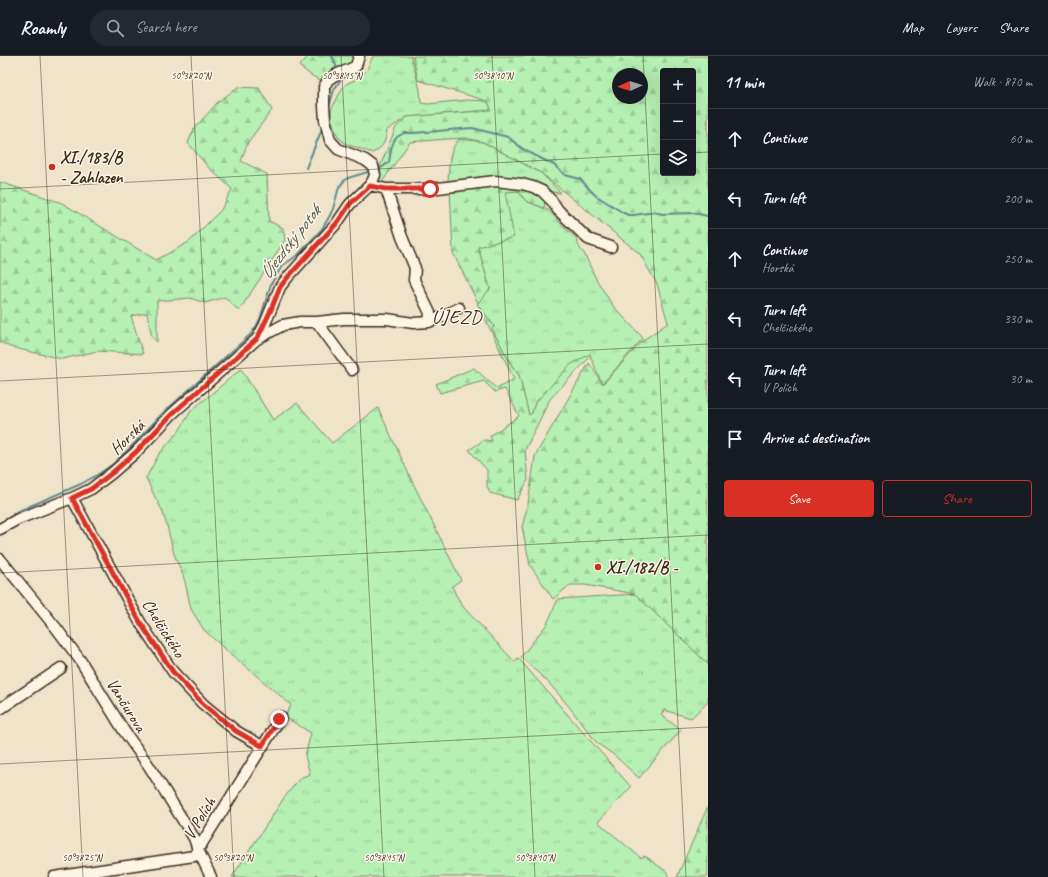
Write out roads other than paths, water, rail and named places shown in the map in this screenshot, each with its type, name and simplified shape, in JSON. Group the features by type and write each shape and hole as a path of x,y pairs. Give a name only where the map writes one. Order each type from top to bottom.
{"street":[{"path":"257,339 268,318 280,287 337,223 350,204 370,186 373,180 374,171 365,160 338,149 330,140 325,120 324,87 328,80 335,75 356,66 359,56"},
{"path":"370,186 386,189 430,189 495,182 522,184 534,187 542,191 552,201 558,210 588,239 611,247"},
{"path":"386,189 414,268 414,280 430,313 428,322"},
{"path":"257,339 283,325 300,322 344,319 387,319 413,324 428,322 459,308"},
{"path":"317,322 352,370"},
{"name":"Horská","path":"0,529 18,519 91,489 136,452 172,414 257,339"},
{"name":"Chelčického","path":"72,498 140,622 173,672 203,704 236,731 262,746"},
{"name":"Vančurova","path":"0,560 57,629 80,660 124,731 149,766 194,838 211,877"},
{"path":"0,709 60,668"},
{"name":"V Polích","path":"54,877 194,856 281,717"}],"waterway":[{"path":"332,56 337,68"},
{"path":"329,107 334,90 341,79"},
{"name":"Újezdský potok","path":"377,169 380,169 389,162 394,141 397,137 404,133 472,128 508,137 523,149 554,165 565,175 580,179 595,195 628,215 655,212 662,214 693,213 708,216"},
{"path":"306,168 322,129"},
{"name":"Újezdský potok","path":"13,514 81,484 113,464 162,414 250,335 260,319 271,284 282,266 298,255 322,229 333,209 339,187 348,178 371,171"}],"place":[{"name":"XI./183/B - Zahlazen","path":"52,167"},
{"name":"XI./182/B -","path":"598,567"}],"district":[{"name":"ÚJEZD","path":"457,316"}]}
